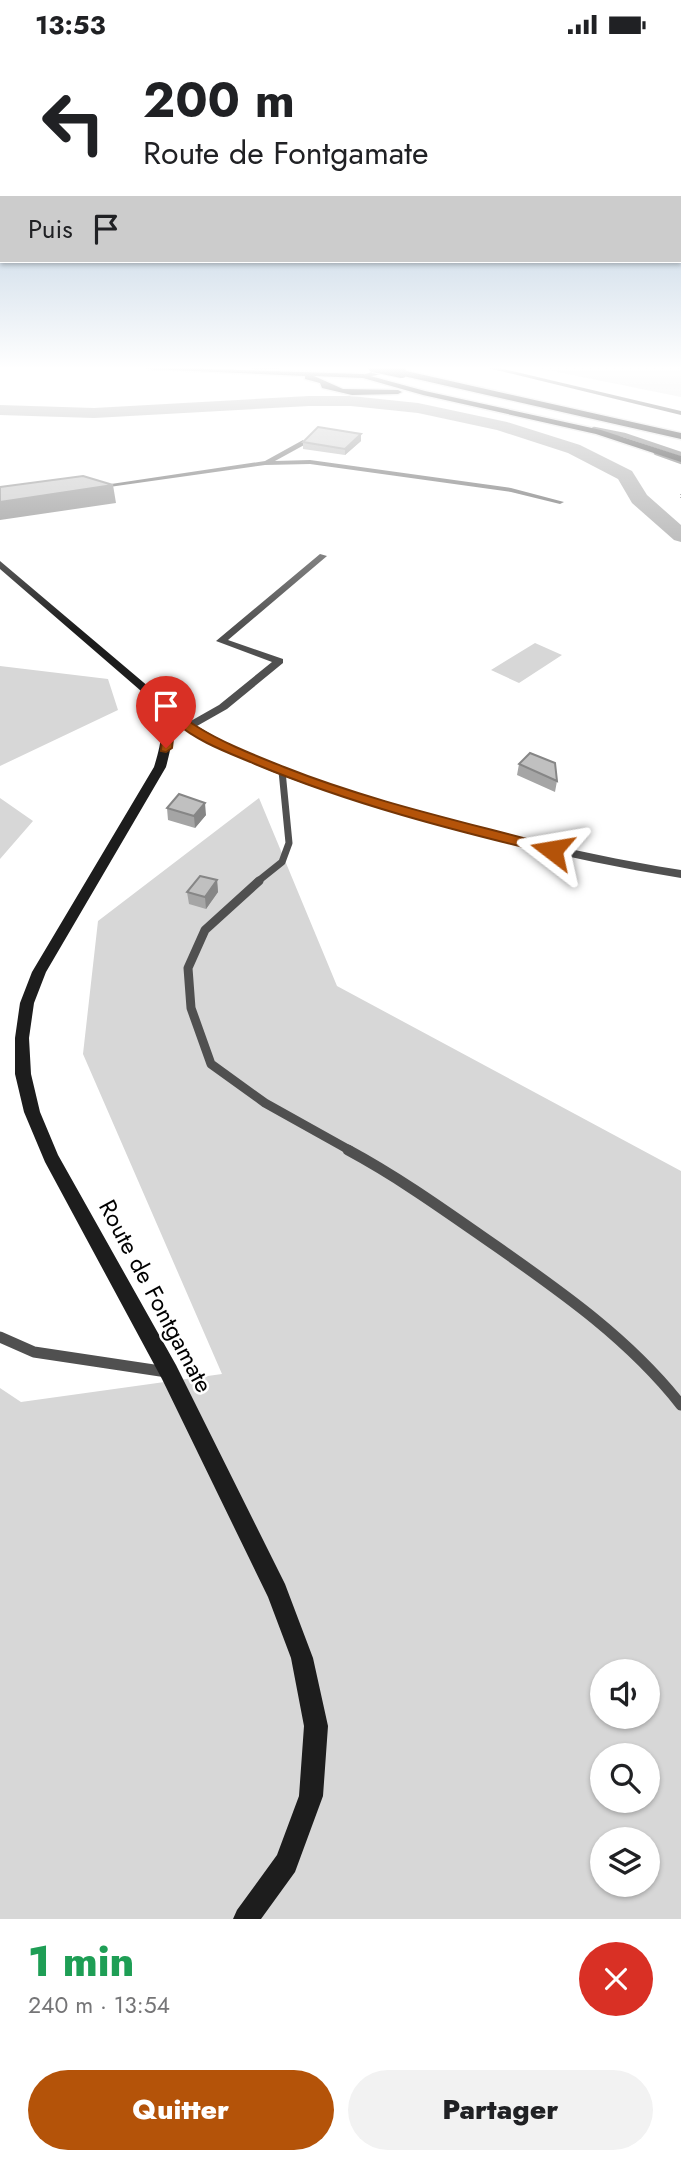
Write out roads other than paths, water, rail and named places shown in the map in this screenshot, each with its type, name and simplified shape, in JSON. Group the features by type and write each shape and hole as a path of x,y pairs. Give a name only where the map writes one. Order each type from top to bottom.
{"street":[{"path":"265,463 281,454"},
{"path":"87,489 265,463 310,461 510,490 560,502"},
{"path":"188,727 223,707 279,661 221,641 323,556"},
{"path":"0,564 161,705 188,727 219,744 282,771 350,795 472,830 606,863 681,874"},
{"name":"Route de Fontgamate","path":"161,705 169,724 169,734 160,767 39,972 27,1003 22,1038 23,1074 32,1112 51,1157 169,1372 277,1592 302,1658 316,1726 311,1796 286,1863 246,1919"}],"lane":[{"path":"282,771 289,843 282,862 236,899 205,930 188,968 191,1008 211,1064 265,1103 399,1178 572,1299 654,1371 681,1405"},
{"path":"0,1338 34,1352 169,1372"}],"waterway":[{"path":"584,454 625,475 639,499 681,536"}]}
